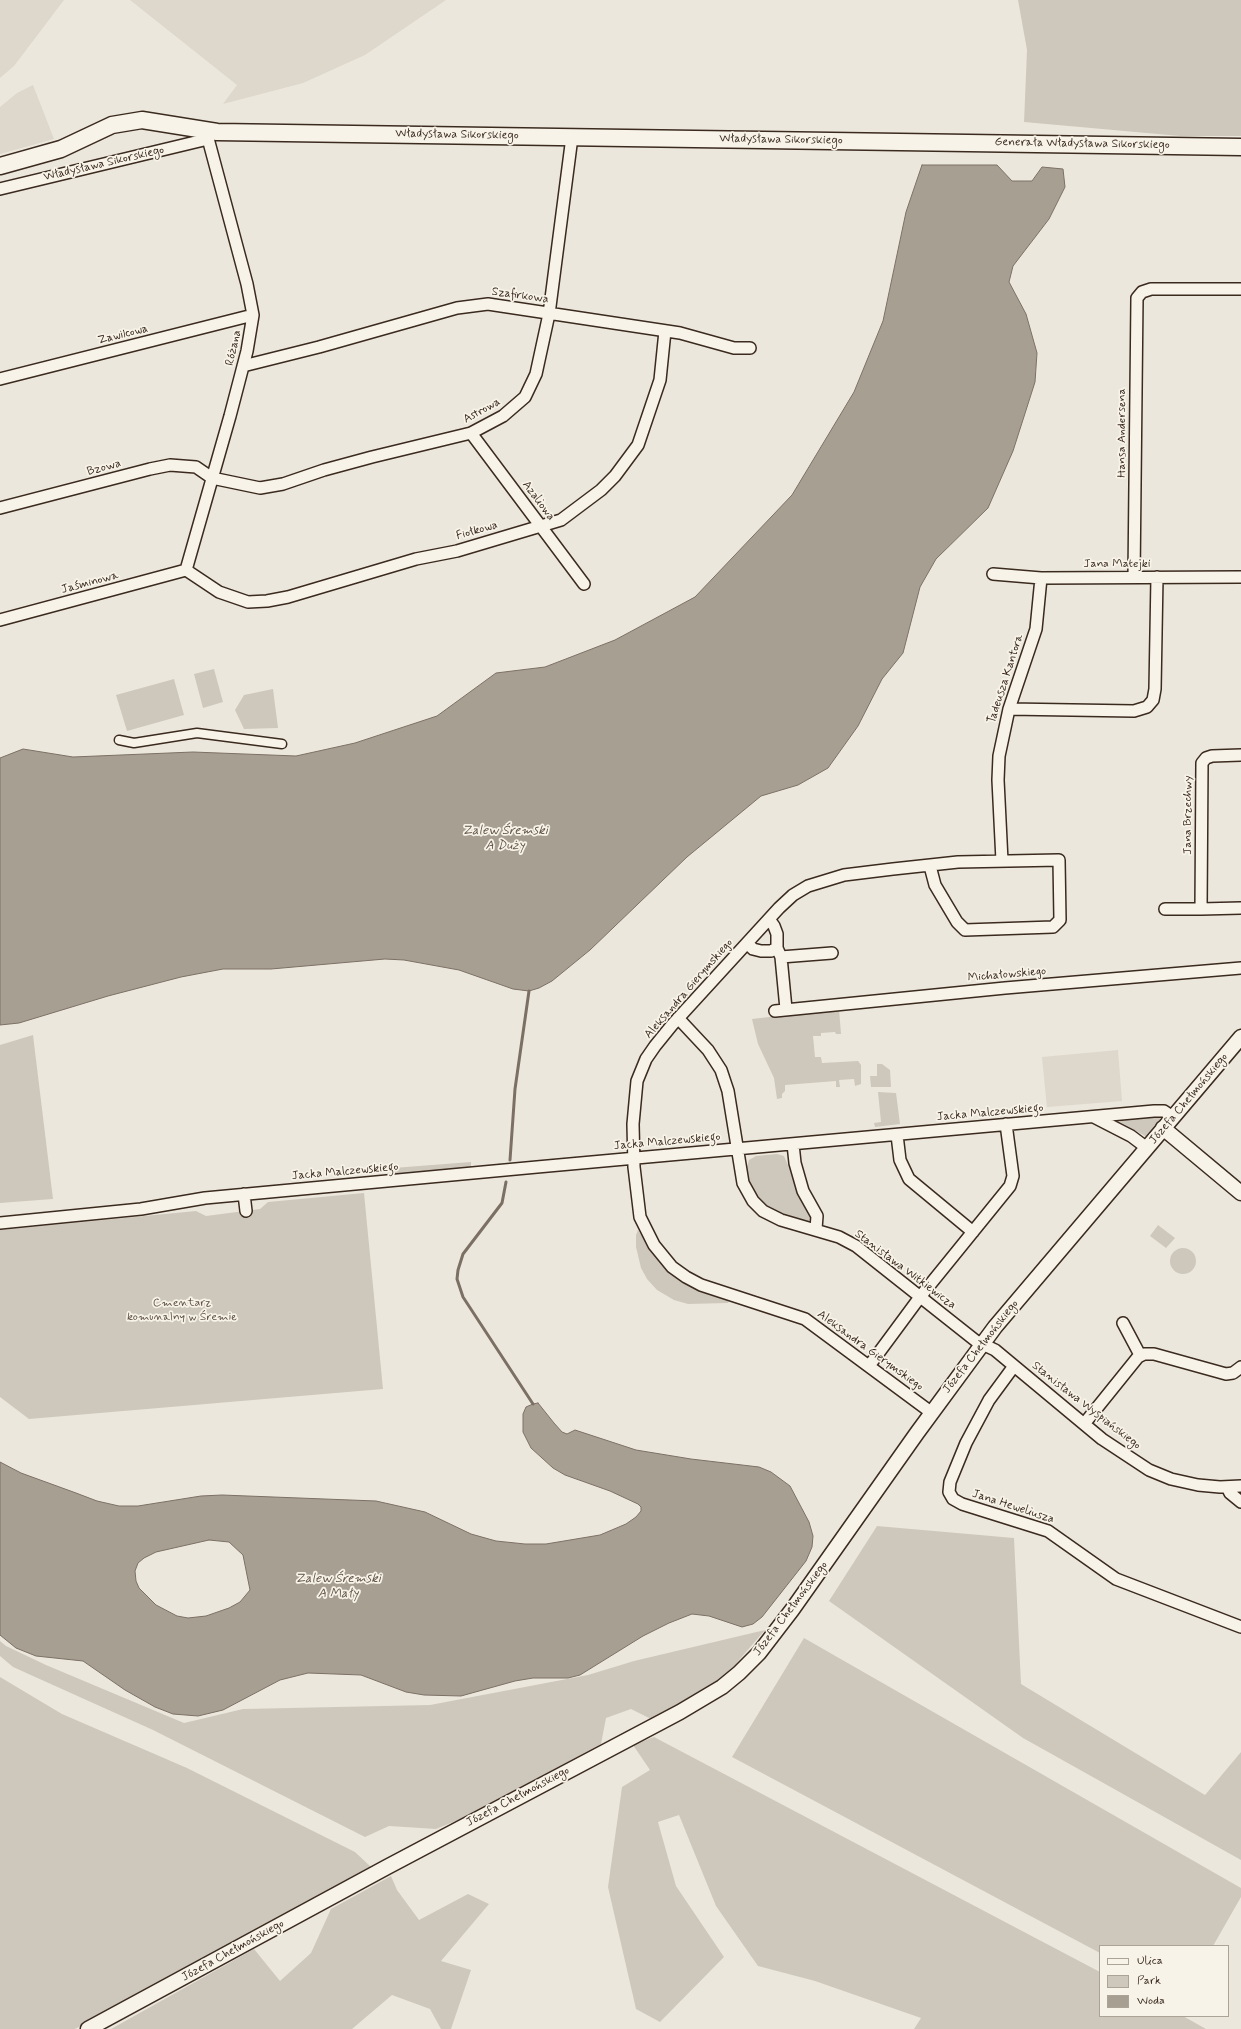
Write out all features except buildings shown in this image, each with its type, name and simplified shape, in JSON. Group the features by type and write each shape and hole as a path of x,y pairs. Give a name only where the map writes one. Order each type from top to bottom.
{"main road":[{"name":"Władysława Sikorskiego","path":"0,166 52,152 112,125 125,122 157,121 207,135 572,137 923,142"},
{"name":"Generała Władysława Sikorskiego","path":"923,142 1241,147"}],"street":[{"name":"Władysława Sikorskiego","path":"0,189 207,135"},
{"name":"Różana","path":"186,570 243,366 253,315 248,284 207,135"},
{"name":"Astrowa","path":"212,478 260,488 275,486 372,457 471,433 503,416 525,397 536,374 549,314 572,137"},
{"name":"Hansa Andersena","path":"1134,577 1136,301 1142,292 1151,289 1241,289"},
{"name":"Szafirkowa","path":"243,366 319,347 456,308 488,304 680,333 734,348 750,348"},
{"name":"Zawilcowa","path":"0,379 253,315"},
{"name":"Fiołkowa","path":"186,570 219,592 231,597 248,602 267,601 288,597 416,559 457,551 561,520 601,490 615,476 638,445 660,380 665,331"},
{"name":"Azaliowa","path":"471,433 584,584"},
{"name":"Bzowa","path":"0,508 170,465 196,467 212,478"},
{"name":"Jaśminowa","path":"0,620 186,570"},
{"name":"Jana Matejki","path":"993,574 1041,578 1241,577"},
{"path":"1009,709 1134,711 1147,707 1153,700 1155,689 1157,577"},
{"name":"Tadeusza Kantora","path":"1002,861 998,780 1003,731 1034,637 1041,578"},
{"path":"119,740 134,743 197,733 282,744"},
{"name":"Jana Brzechwy","path":"1201,909 1201,766 1204,760 1209,756 1241,755"},
{"name":"Aleksandra Gierymskiego","path":"930,866 935,885 962,928 968,930 1050,927 1058,923 1061,916 1059,860 1002,861 930,866 855,873 816,883 793,895 678,1018 651,1052 637,1081 633,1111 637,1200 643,1224 654,1245 672,1267 701,1285 805,1319 932,1413"},
{"path":"1165,909 1241,908"},
{"path":"769,920 776,930 779,952"},
{"path":"747,943 753,949 761,951 832,953"},
{"name":"Michałowskiego","path":"779,952 780,1010 1006,988 1241,968"},
{"name":"Stanisława Witkiewicza","path":"678,1018 708,1050 721,1070 728,1091 743,1183 757,1206 774,1217 839,1237 856,1246 976,1341 982,1344"},
{"name":"Józefa Chełmońskiego","path":"88,2029 387,1867 680,1712 722,1687 749,1663 780,1627 982,1344 1241,1037"},
{"name":"Jacka Malczewskiego","path":"0,1223 141,1209 205,1198 244,1194 1093,1116 1164,1111 1173,1117"},
{"path":"1093,1116 1131,1136 1147,1148"},
{"path":"869,1366 920,1297 1007,1190 1013,1179 1006,1124"},
{"path":"1163,1128 1241,1193"},
{"path":"897,1134 900,1160 909,1179 973,1232"},
{"path":"793,1144 795,1163 803,1191 817,1216 816,1229"},
{"path":"244,1194 246,1211"},
{"path":"1123,1323 1140,1355"},
{"name":"Stanisława Wyspiańskiego","path":"982,1344 991,1348 1014,1366 1111,1445 1157,1474 1193,1484 1227,1487 1241,1486"},
{"path":"1084,1424 1140,1355 1147,1353 1154,1354 1226,1374 1236,1372 1241,1367"},
{"name":"Jana Heweliusza","path":"1014,1366 989,1400 966,1443 950,1482 949,1492 951,1496 962,1504 1048,1531 1116,1579 1241,1627"},
{"path":"1227,1487 1230,1493 1241,1502"}],"shaded area":[{"path":"0,0 64,0 14,66 0,78"},
{"path":"130,0 446,0 365,55 303,83 223,104 237,85"},
{"path":"33,85 54,139 0,154 0,107 17,93"},
{"path":"1118,1050 1122,1101 1047,1107 1042,1057"}],"green space":[{"path":"1018,0 1241,0 1241,136 1180,136 1024,122 1027,50"},
{"path":"214,669 223,702 203,708 194,674"},
{"path":"174,679 184,715 127,731 116,695"},
{"path":"273,689 278,728 244,729 235,710 244,695"},
{"path":"839,1009 841,1034 836,1034 835,1032 821,1033 821,1036 813,1036 815,1057 821,1057 822,1063 858,1061 861,1065 861,1084 855,1086 854,1079 839,1080 840,1087 836,1087 836,1081 785,1085 785,1091 782,1094 782,1098 777,1099 774,1078 758,1044 752,1019"},
{"path":"33,1035 53,1199 0,1203 0,1045"},
{"path":"877,1064 882,1064 890,1070 891,1087 871,1087 870,1076 877,1076"},
{"path":"878,1092 896,1093 900,1124 875,1127 874,1123 881,1122"},
{"path":"1159,1117 1161,1121 1147,1137 1120,1122 1122,1119"},
{"path":"777,1154 784,1156 788,1165 791,1164 801,1197 812,1217 810,1221 804,1222 773,1212 760,1202 748,1184 745,1167 747,1167 749,1160 756,1156"},
{"path":"471,1162 471,1167 396,1174 392,1172 393,1168"},
{"name":"Cmentarz komunalny w Śremie","path":"364,1193 383,1389 29,1419 0,1397 0,1230 196,1211 206,1216 260,1209 268,1202"},
{"path":"1158,1225 1175,1238 1166,1248 1150,1236"},
{"path":"638,1230 651,1250 729,1300 728,1303 688,1304 674,1300 657,1290 647,1279 641,1268 636,1247 636,1235"},
{"path":"1183,1248 1192,1252 1196,1261 1192,1270 1183,1274 1174,1270 1170,1261 1174,1252"},
{"path":"877,1526 1014,1538 1021,1684 1205,1795 1241,1752 1241,1860 1023,1738 829,1601"},
{"path":"765,1630 727,1674 699,1693 651,1719 631,1709 606,1718 601,1744 470,1815 436,1829 389,1826 365,1837 153,1730 13,1667 0,1656 0,1641 6,1646 46,1665 184,1723 243,1709 430,1705 588,1675 634,1661"},
{"path":"804,1638 1241,1888 1241,1897 1214,1945 1099,1945 1099,1952 732,1757"},
{"path":"0,1677 62,1714 187,1768 355,1852 371,1867 234,1945 75,2029 0,2029"},
{"path":"654,1737 1099,1971 1099,2017 1185,2017 1206,2029 914,2029 921,2018 815,1981 758,1966 716,1906 679,1815 658,1822 676,1886 724,1957 660,2022 636,2009 608,1887 622,1787 650,1770 633,1745"},
{"path":"391,1876 397,1890 419,1920 468,1894 489,1904 441,1961 471,1970 451,2029 441,2029 430,2009 392,1995 352,2029 111,2029 254,1949 280,1981 311,1953 331,1909"}],"water":[{"name":"Zalew Śremski A Duży","path":"922,165 997,165 1012,181 1032,181 1042,167 1063,169 1065,187 1049,219 1013,266 1009,282 1026,314 1037,353 1035,382 1013,451 988,508 936,559 920,587 903,653 882,679 858,726 828,768 798,785 761,796 687,857 590,950 552,981 539,988 529,991 513,989 459,970 404,960 385,959 271,969 223,969 181,977 108,996 19,1023 0,1025 0,758 23,749 73,757 193,752 296,756 355,743 437,716 496,673 545,667 615,640 695,597 792,495 854,392 883,321 906,212"},
{"name":"Zalew Śremski A Mały","path":"538,1403 562,1432 567,1434 575,1430 636,1450 691,1459 759,1467 771,1472 790,1486 809,1522 813,1536 812,1547 806,1561 762,1617 753,1624 742,1627 709,1616 692,1614 669,1623 643,1636 580,1675 568,1678 533,1678 515,1681 461,1696 424,1695 406,1692 361,1675 308,1673 280,1680 223,1710 198,1716 173,1714 155,1707 125,1690 83,1661 36,1656 16,1648 0,1635 0,1462 21,1473 97,1501 119,1506 138,1506 201,1496 222,1495 376,1501 425,1512 471,1534 496,1541 525,1544 546,1544 600,1535 626,1524 636,1517 641,1511 641,1507 638,1504 610,1491 565,1475 553,1468 531,1448 523,1432 523,1414 526,1407","holes":["209,1540 229,1542 243,1555 250,1590 240,1602 229,1608 206,1616 188,1618 177,1616 156,1605 139,1588 136,1581 135,1571 138,1563 144,1558 156,1552"]}],"waterway":[{"path":"510,1160 515,1089 529,991"},
{"path":"506,1182 502,1203 463,1254 457,1279 463,1297 533,1404"}]}
